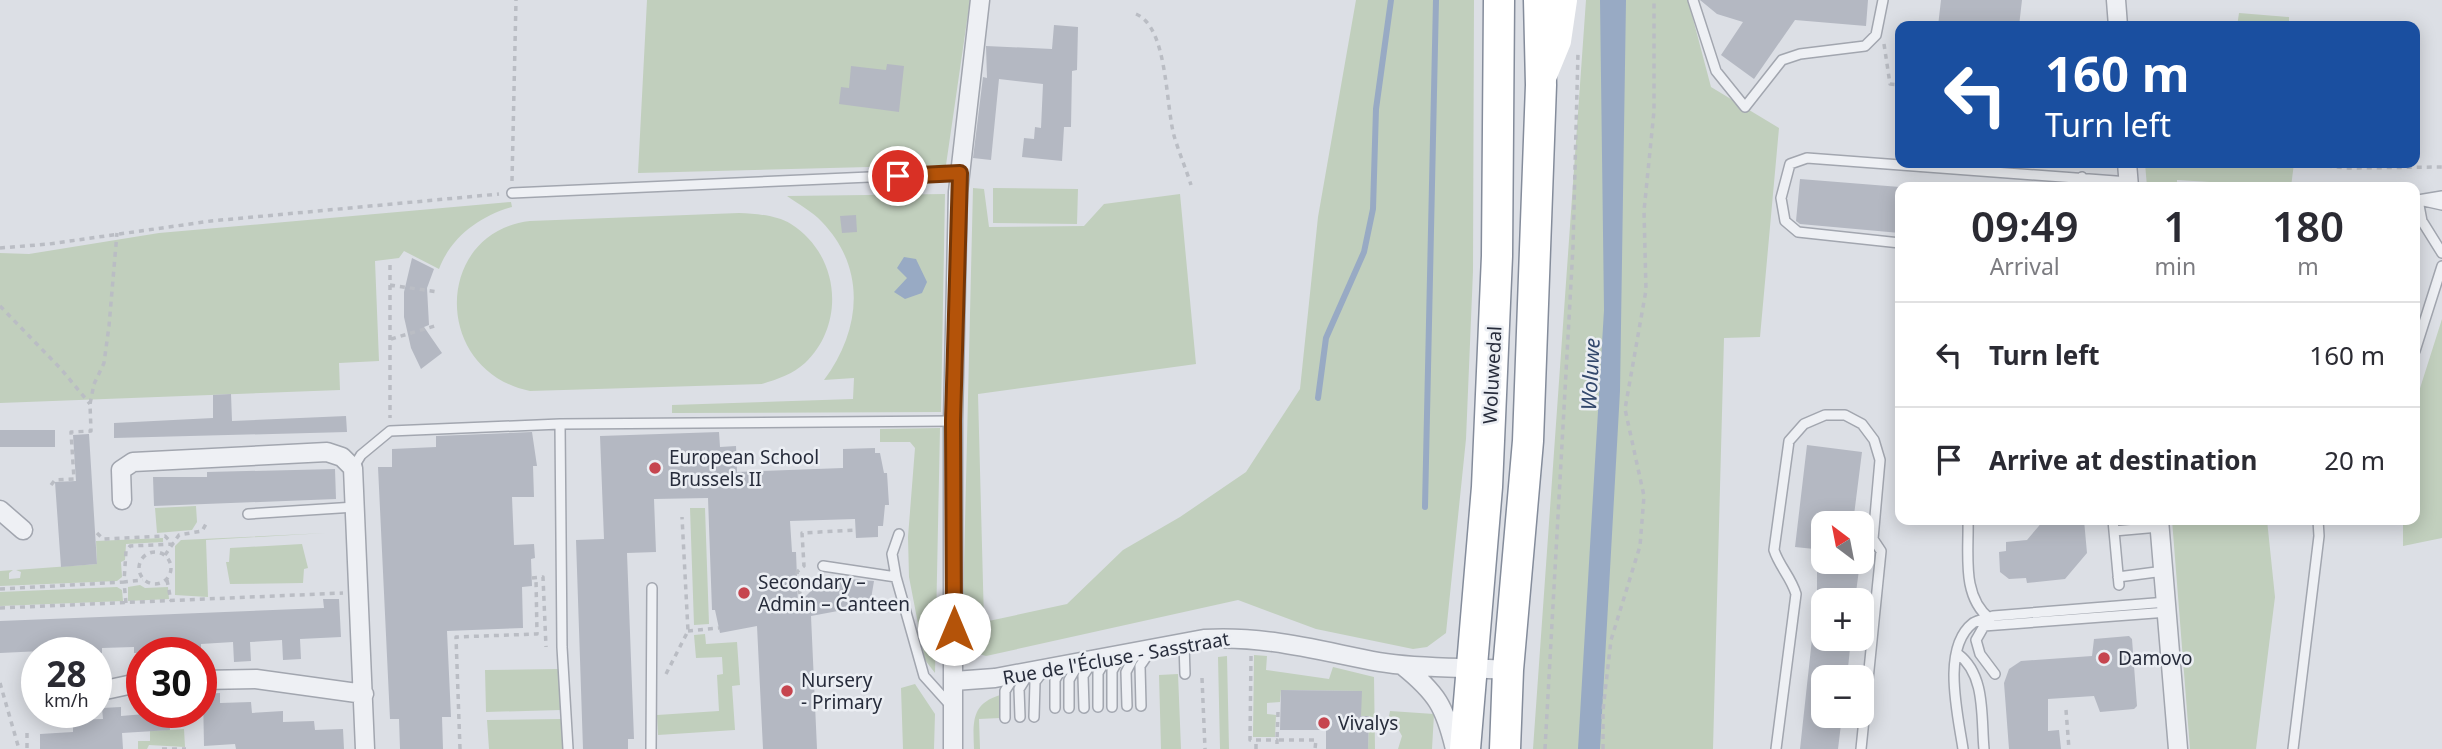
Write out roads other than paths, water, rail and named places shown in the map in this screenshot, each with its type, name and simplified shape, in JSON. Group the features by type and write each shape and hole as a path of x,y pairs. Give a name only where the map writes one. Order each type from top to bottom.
{"highway":[{"name":"Woluwedal","path":"1465,749 1487,487 1497,256 1499,0"},
{"name":"Woluwedal","path":"1505,749 1508,670 1528,441 1541,85 1539,0"}],"main road":[{"name":"Woluwedal","path":"1541,85 1558,41 1564,0"}],"street":[{"path":"953,749 953,421 960,173 980,0"},
{"path":"2116,0 2118,21"},
{"path":"121,500 121,470 133,462 327,452 342,457 353,468 365,749"},
{"path":"0,510 23,530"},
{"path":"2159,525 2178,749"},
{"name":"Rue de l'Écluse - Sasstraat","path":"954,681 1031,671 1184,643 1237,637 1266,639 1402,665 1508,670"},
{"path":"1402,665 1422,681 1442,704 1455,749"},
{"path":"217,680 256,679 364,694"}],"lane":[{"path":"1693,0 1716,71 1745,107 1782,60 1800,54 1865,46 1876,35 1883,0"},
{"path":"1895,164 1807,158 1790,164 1782,198 1785,221 1798,232 1895,242"},
{"path":"1952,168 2082,177 2111,182"},
{"path":"512,193 960,173"},
{"path":"2081,182 2082,177"},
{"path":"2420,199 2442,196"},
{"path":"2420,201 2442,205"},
{"path":"2420,214 2442,253"},
{"path":"2420,335 2442,266"},
{"path":"1776,749 1796,594 1792,579 1778,564 1774,550 1789,441 1804,424 1825,415 1845,415 1862,424 1874,440 1880,460 1872,538 1881,551 1861,749"},
{"path":"353,468 361,455 390,430 560,424 953,421"},
{"path":"560,424 562,646 568,749"},
{"path":"248,514 355,507"},
{"path":"1968,525 1969,586 1975,606 2000,625"},
{"path":"2113,525 2119,581 2164,571"},
{"path":"2114,531 2153,525"},
{"path":"2318,525 2319,536"},
{"path":"2293,749 2322,525"},
{"path":"899,534 892,554 924,676 952,708"},
{"path":"822,566 896,576"},
{"path":"651,749 652,588"},
{"path":"1963,749 1952,669 1961,642 1973,623 1989,618 2167,607"},
{"path":"1995,674 1980,654 1976,640 1984,626 2167,607"},
{"path":"1184,643 1185,674"},
{"path":"1958,654 1970,663 1978,686 1984,749"},
{"path":"1109,657 1126,668 1127,706"},
{"path":"1109,657 1112,671 1112,707"},
{"path":"1098,707 1098,673 1109,657"},
{"path":"1084,708 1083,676 1109,657"},
{"path":"1069,708 1069,680 1109,657"},
{"path":"1055,708 1055,680 1109,657 1140,666 1141,706"},
{"path":"1031,671 1035,682 1034,717"},
{"path":"1020,718 1019,689 1031,671"},
{"path":"1005,718 1005,691 1031,671"}],"water":[{"path":"1600,0 1626,0 1620,391 1600,749 1578,749 1604,310"},
{"path":"904,257 916,259 927,282 922,293 905,299 894,292 907,278 897,268"}],"waterway":[{"path":"1318,398 1326,338 1364,252 1373,209 1376,109 1391,0"},
{"path":"1425,507 1436,0"}],"place":[{"name":"European School Brussels II","path":"655,468"},
{"name":"Secondary – Admin – Canteen","path":"744,593"},
{"name":"Damovo","path":"2104,658"},
{"name":"Nursery - Primary","path":"787,691"},
{"name":"Vivalys","path":"1324,723"}],"water label":[{"name":"Woluwe","path":"1590,374"}]}
